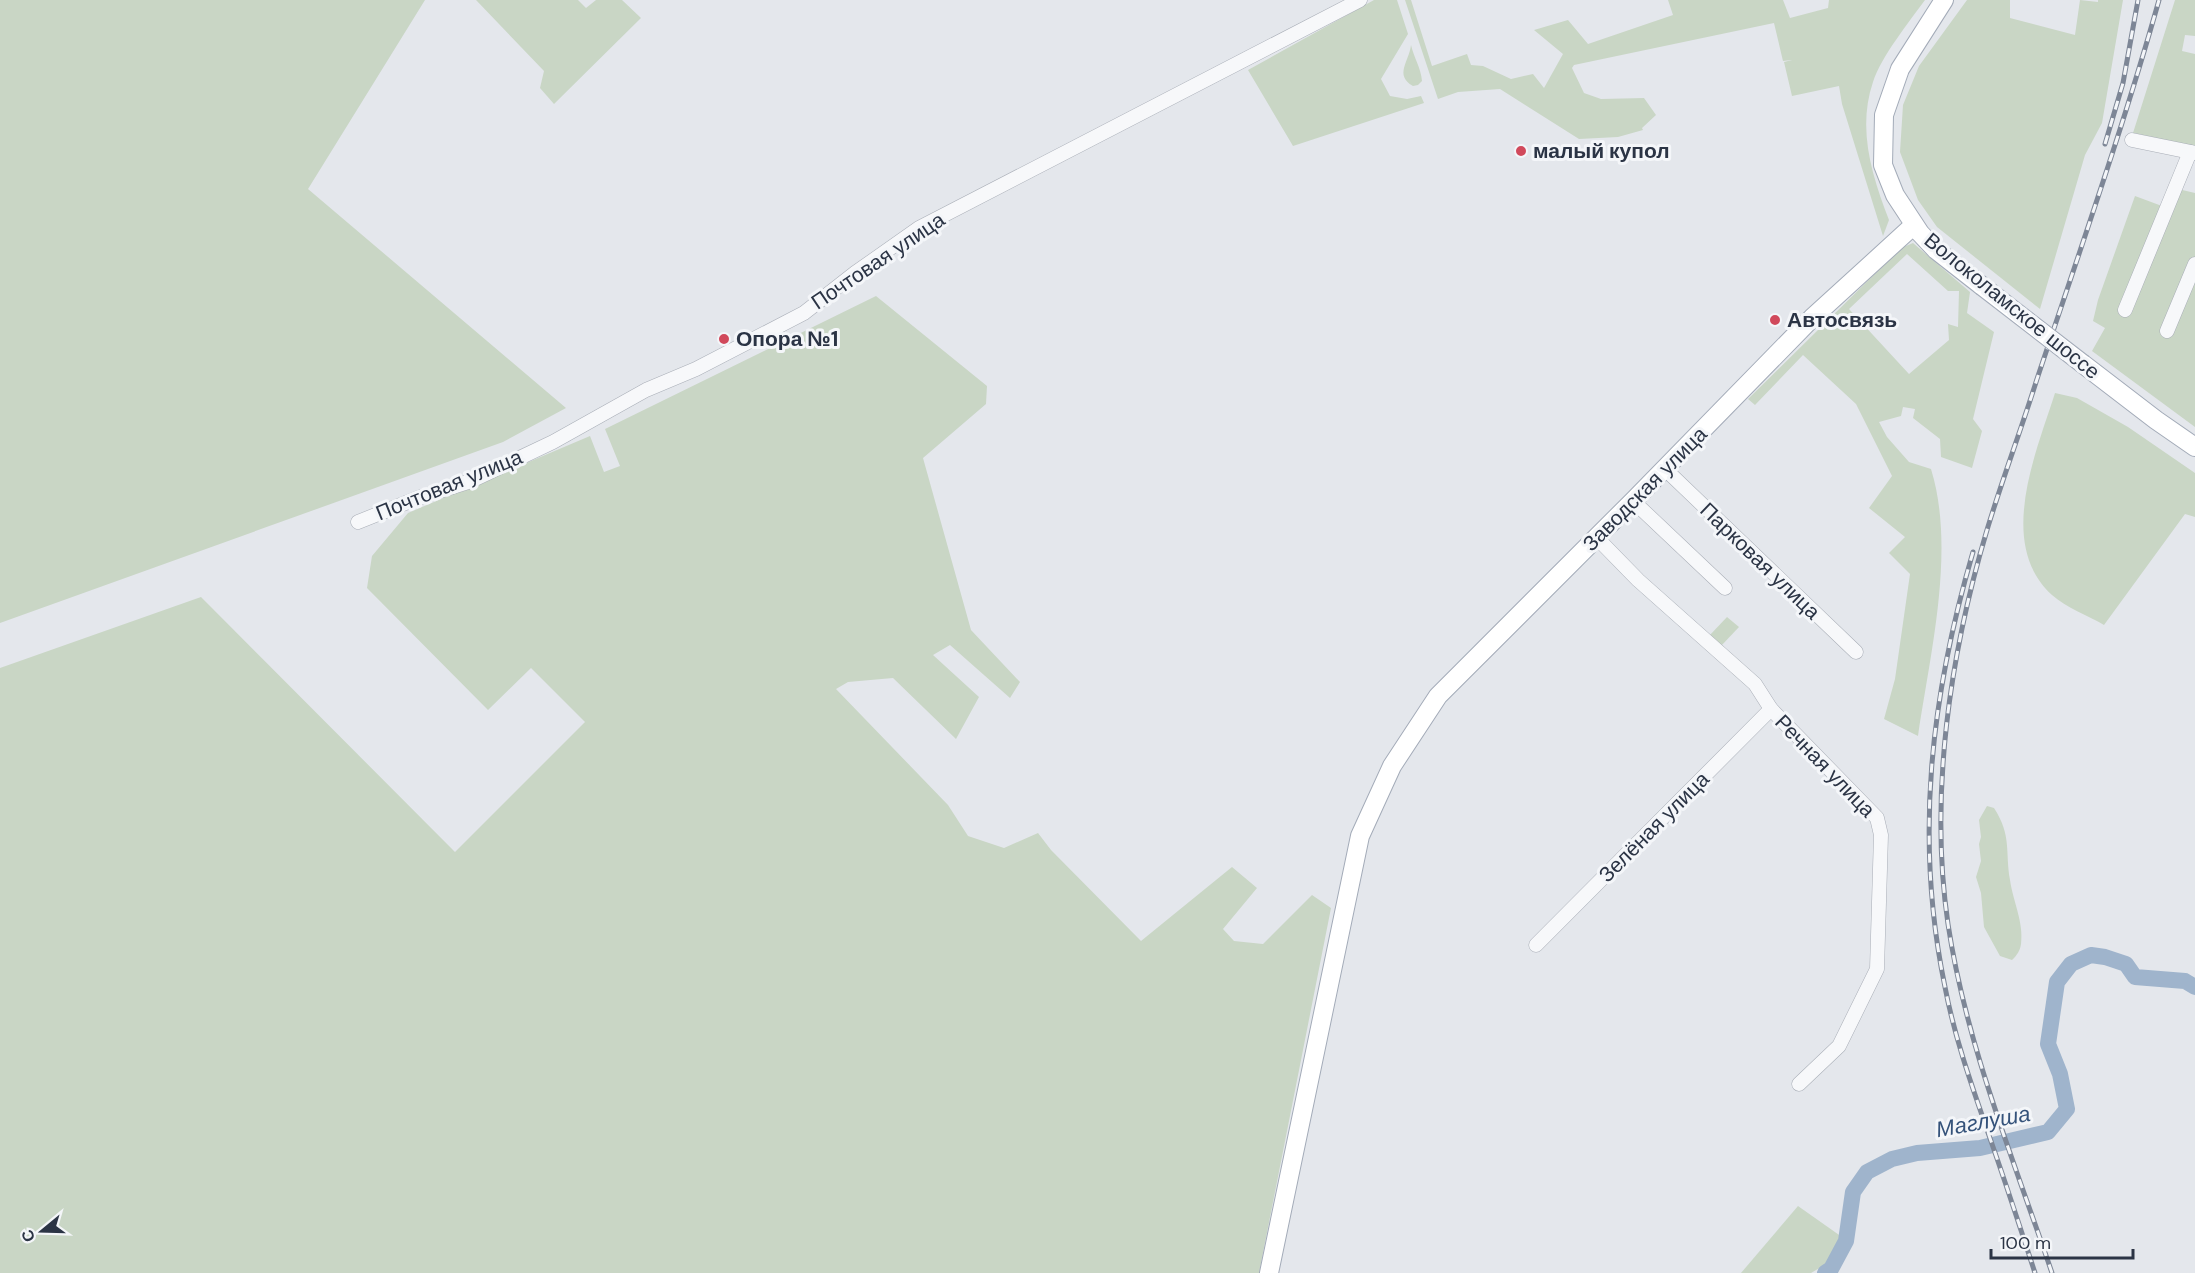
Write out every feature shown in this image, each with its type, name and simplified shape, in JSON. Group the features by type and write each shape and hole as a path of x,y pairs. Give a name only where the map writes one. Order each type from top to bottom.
{"main road":[{"name":"Волоколамское шоссе","path":"1944,0 1900,69 1884,116 1883,165 1895,195 1914,225 1936,250 2156,420 2195,447"},
{"name":"Заводская улица","path":"1269,1273 1360,836 1392,766 1438,696 1597,538 1812,318 1914,225"}],"street":[{"name":"Почтовая улица","path":"358,522 418,498 471,481 562,437 646,390 696,369 804,313 855,273 919,228 1360,0"},
{"path":"2125,310 2192,153 2132,140"},
{"path":"2167,331 2195,264"},
{"name":"Парковая улица","path":"1665,469 1856,652"},
{"path":"1633,501 1725,588"},
{"path":"1597,538 1638,580 1755,684 1771,709"},
{"name":"Зелёная улица","path":"1536,945 1771,709"},
{"name":"Речная улица","path":"1771,709 1876,818 1881,835 1877,969 1839,1046 1799,1084"}],"green space":[{"path":"0,0 425,0 308,189 566,408 503,442 0,623"},
{"path":"476,0 578,0 586,8 596,0 622,0 641,18 554,104 540,88 544,71"},
{"path":"1374,0 1397,0 1408,34 1381,79 1390,96 1407,99 1421,96 1424,103 1293,146 1248,70"},
{"path":"1405,0 1411,0 1432,66 1467,54 1471,65 1483,66 1511,79 1533,74 1544,88 1563,54 1534,30 1568,20 1588,44 1673,15 1668,0 1783,0 1790,18 1828,8 1829,0 1925,0 1882,62 1868,100 1866,117 1869,152 1877,186 1889,220 1883,236 1842,104 1839,86 1792,96 1784,62 1792,60 1783,61 1774,23 1574,65 1572,68 1584,93 1601,99 1644,98 1656,115 1642,128 1643,130 1618,137 1579,139 1500,89 1458,92 1438,99"},
{"path":"1967,0 2010,0 2010,18 2075,35 2080,0 2098,2 2098,0 2123,0 2102,123 2085,155 2040,309 1937,227 1918,200 1900,152 1903,105 1919,66"},
{"path":"2175,0 2195,0 2195,36 2185,35 2182,51 2195,54 2195,146 2133,133"},
{"path":"1411,45 1422,81 1413,86 1407,82 1403,73"},
{"path":"2178,189 2195,193 2195,427 2092,351 2105,328 2093,321 2098,300 2135,196 2170,209"},
{"path":"1913,243 1970,292 1967,313 1994,332 1973,419 1982,431 1972,468 1941,457 1940,439 1913,418 1915,409 1903,407 1901,416 1879,422 1887,437 1909,462 1931,469 1938,500 1941,567 1934,637 1918,736 1884,719 1895,679 1910,574 1889,553 1905,537 1869,508 1892,476 1856,404 1803,355 1755,405 1748,399 1901,248","holes":["1907,254 1948,291 1959,291 1958,327 1948,324 1949,340 1909,374 1849,309"]},
{"path":"876,296 987,386 986,404 923,458 971,630 1020,682 1010,698 950,645 933,655 979,697 956,739 893,678 848,682 836,689 948,805 968,836 1004,848 1038,833 1051,850 1141,941 1232,867 1257,888 1223,929 1234,941 1263,944 1312,895 1331,908 1259,1273 0,1273 0,668 201,597 455,852 585,722 531,668 488,710 367,588 372,556 408,513 590,436 604,472 620,466 605,429"},
{"path":"2055,393 2077,398 2128,427 2195,473 2195,517 2185,514 2104,625 2052,595 2035,574 2026,550 2023,524 2025,497"},
{"path":"1727,617 1739,627 1721,646 1709,636"},
{"path":"1987,806 1994,808 2006,835 2010,880 2020,920 2021,946 2012,960 2000,956 1984,927 1981,893 1976,877 1981,861 1979,820"},
{"path":"1798,1206 1842,1237 1828,1263 1811,1273 1741,1273"}],"waterway":[{"name":"Маглуша","path":"1825,1273 1831,1269 1846,1241 1853,1192 1867,1172 1892,1159 1917,1153 1980,1148 2048,1132 2067,1109 2060,1074 2048,1044 2057,982 2071,964 2091,955 2105,957 2126,964 2135,977 2185,981 2195,987"}],"railway":[{"path":"2105,144 2123,83 2138,0"},
{"path":"2052,1273 1992,1100 1966,1013 1956,969 1943,875 1941,825 1946,725 1963,626 1987,530 2116,143 2159,0"},
{"path":"1973,552 1958,606 1938,714 1929,822 1930,876 1936,931 1954,1027 2035,1273"}],"place":[{"name":"малый купол","path":"1521,151"},
{"name":"Автосвязь","path":"1775,320"},
{"name":"Опора №1","path":"724,339"}]}
